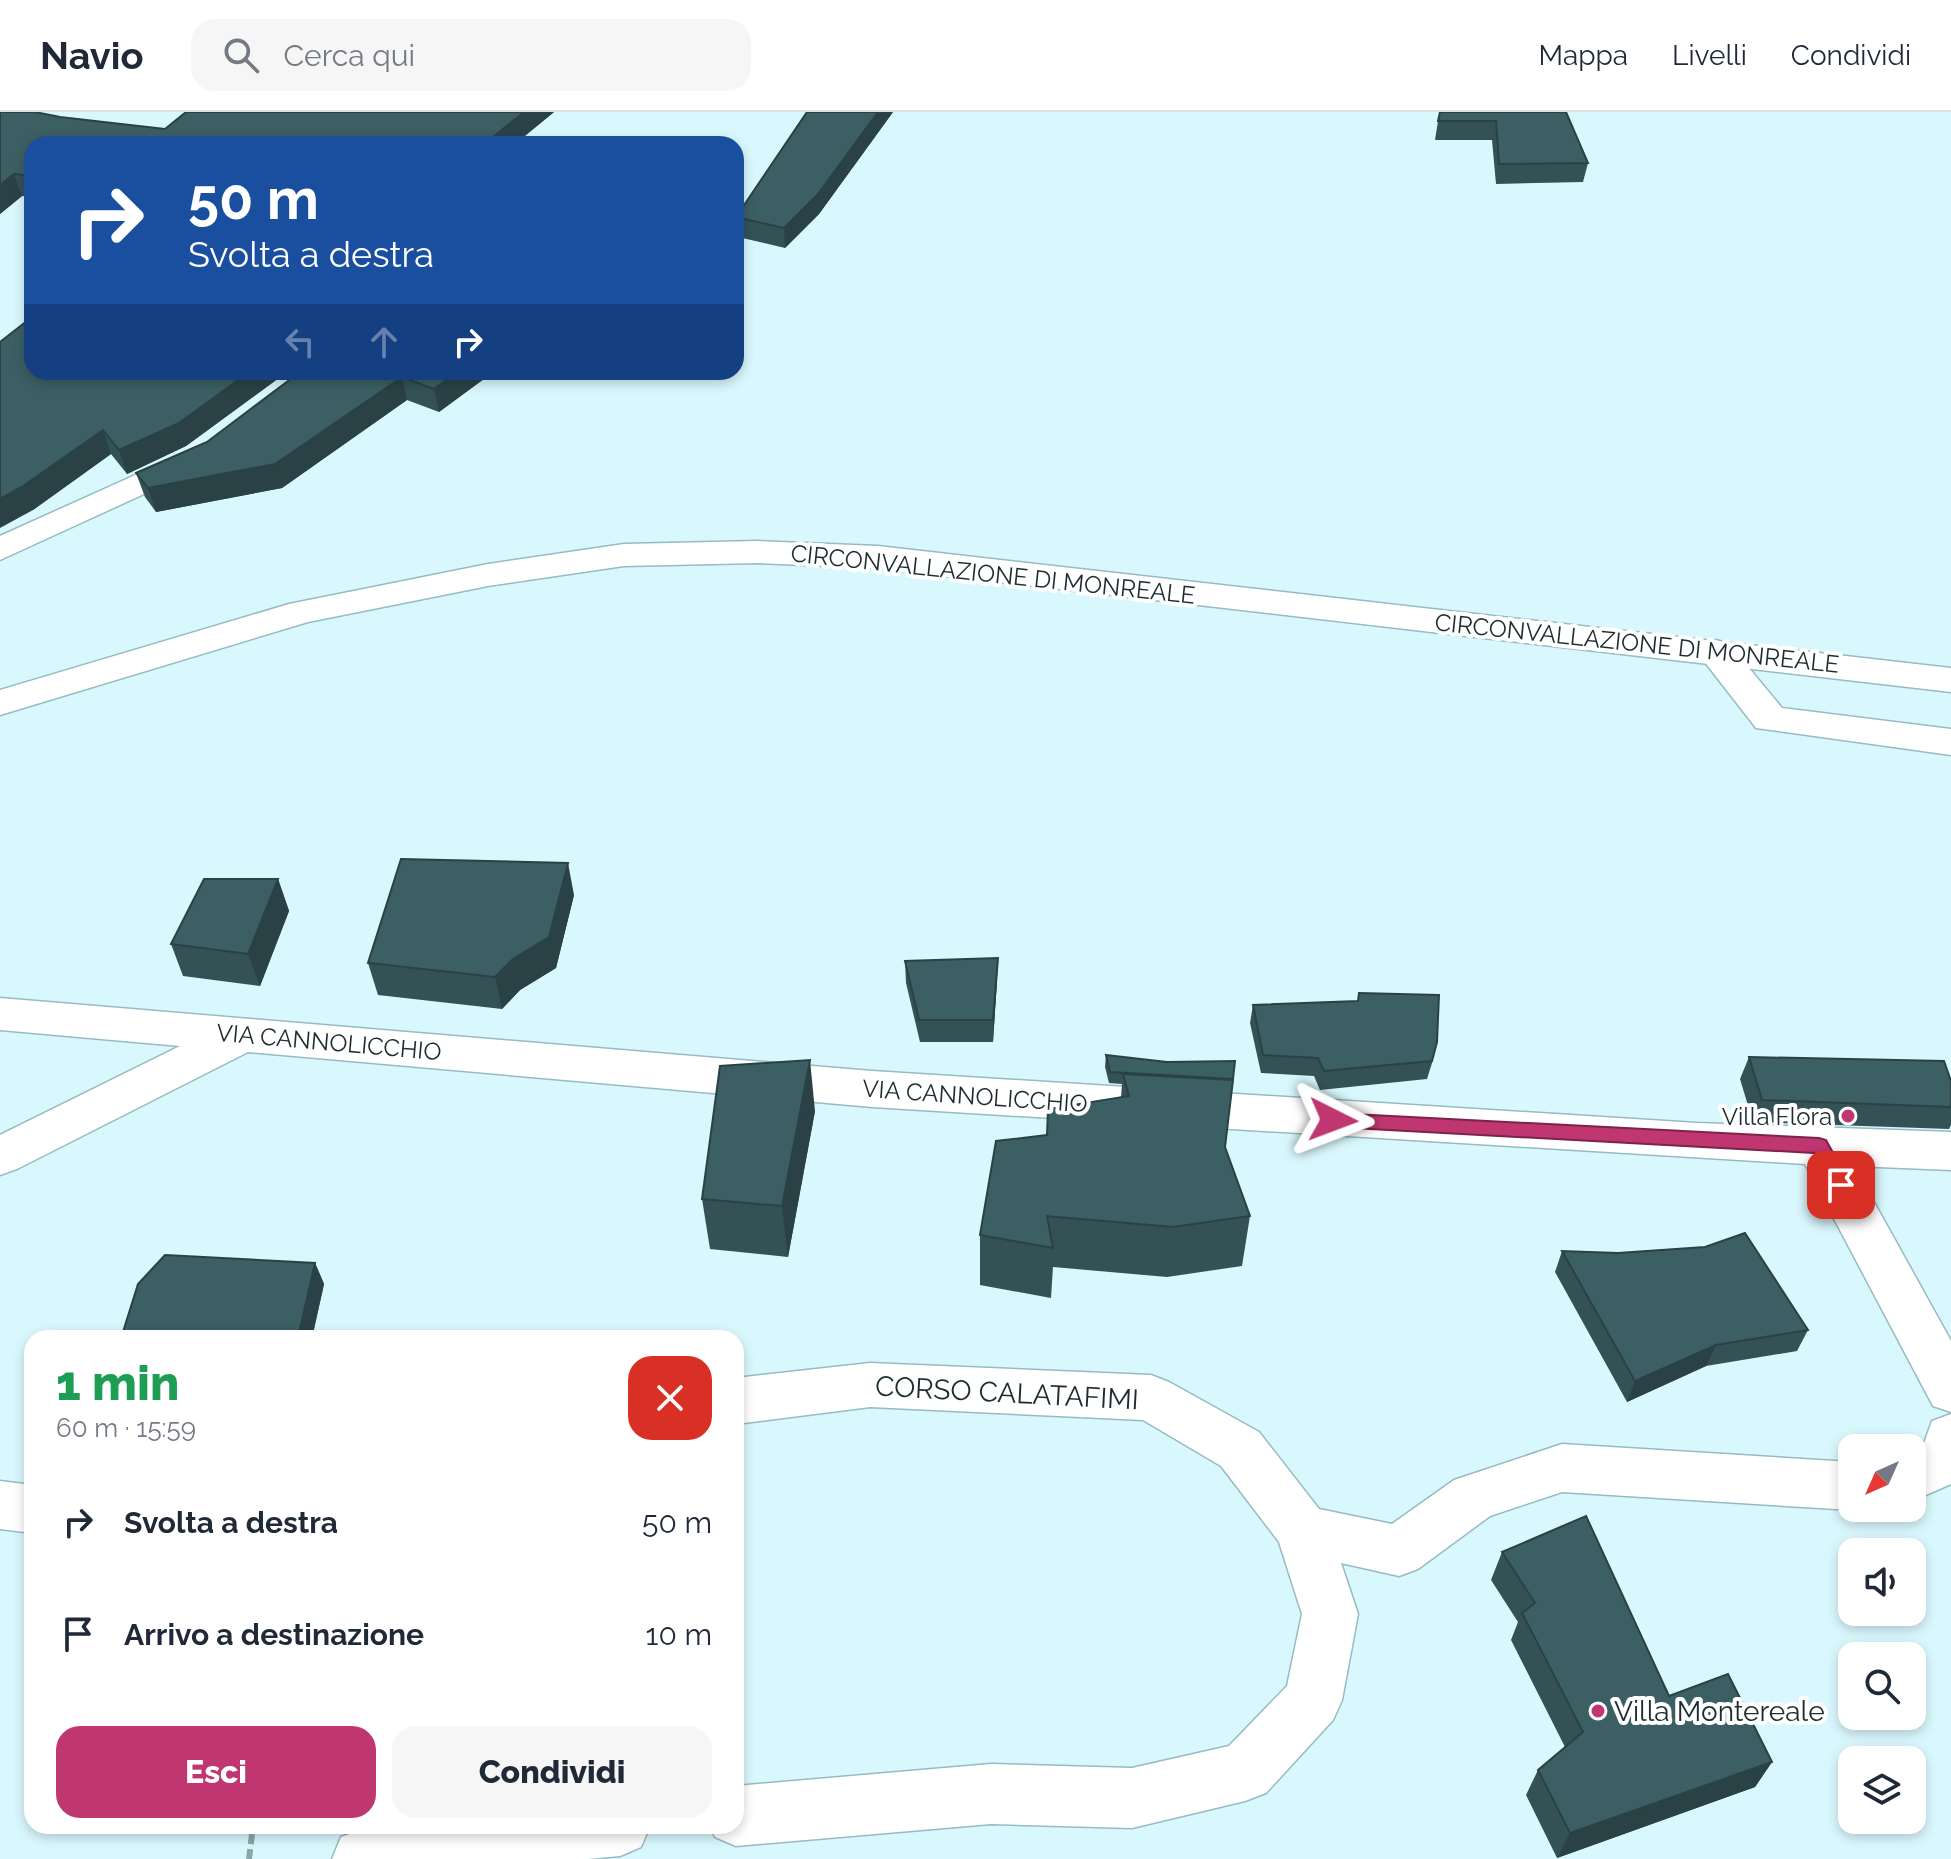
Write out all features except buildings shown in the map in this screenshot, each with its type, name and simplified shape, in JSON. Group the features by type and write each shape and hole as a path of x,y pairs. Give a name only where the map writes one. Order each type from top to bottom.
{"street":[{"path":"0,549 200,456 224,438"},
{"name":"CIRCONVALLAZIONE DI MONREALE","path":"0,703 302,612 488,575 624,555 758,552 878,557 1951,680"},
{"path":"1716,652 1770,719 1951,742"},
{"name":"VIA CANNOLICCHIO","path":"0,1014 872,1089 1349,1121 1951,1151"},
{"path":"0,1156 243,1035"},
{"path":"1819,1145 1951,1390"},
{"name":"CORSO CALATAFIMI","path":"744,1400 870,1385 1151,1398 1240,1449 1303,1530 1330,1614 1313,1700 1245,1772 1132,1798 991,1794 744,1815"},
{"path":"1926,1470 1946,1460 1951,1437"},
{"path":"1303,1530 1399,1551 1473,1497 1562,1468 1838,1485"},
{"path":"0,1505 24,1508"},
{"path":"363,1859 425,1843 528,1834"}],"path":[{"path":"249,1859 252,1834"}],"place":[{"name":"Villa Flora","path":"1848,1116"},
{"name":"Villa Montereale","path":"1598,1711"}],"route":[{"path":"1333,1120 1819,1145 1841,1185"}]}
